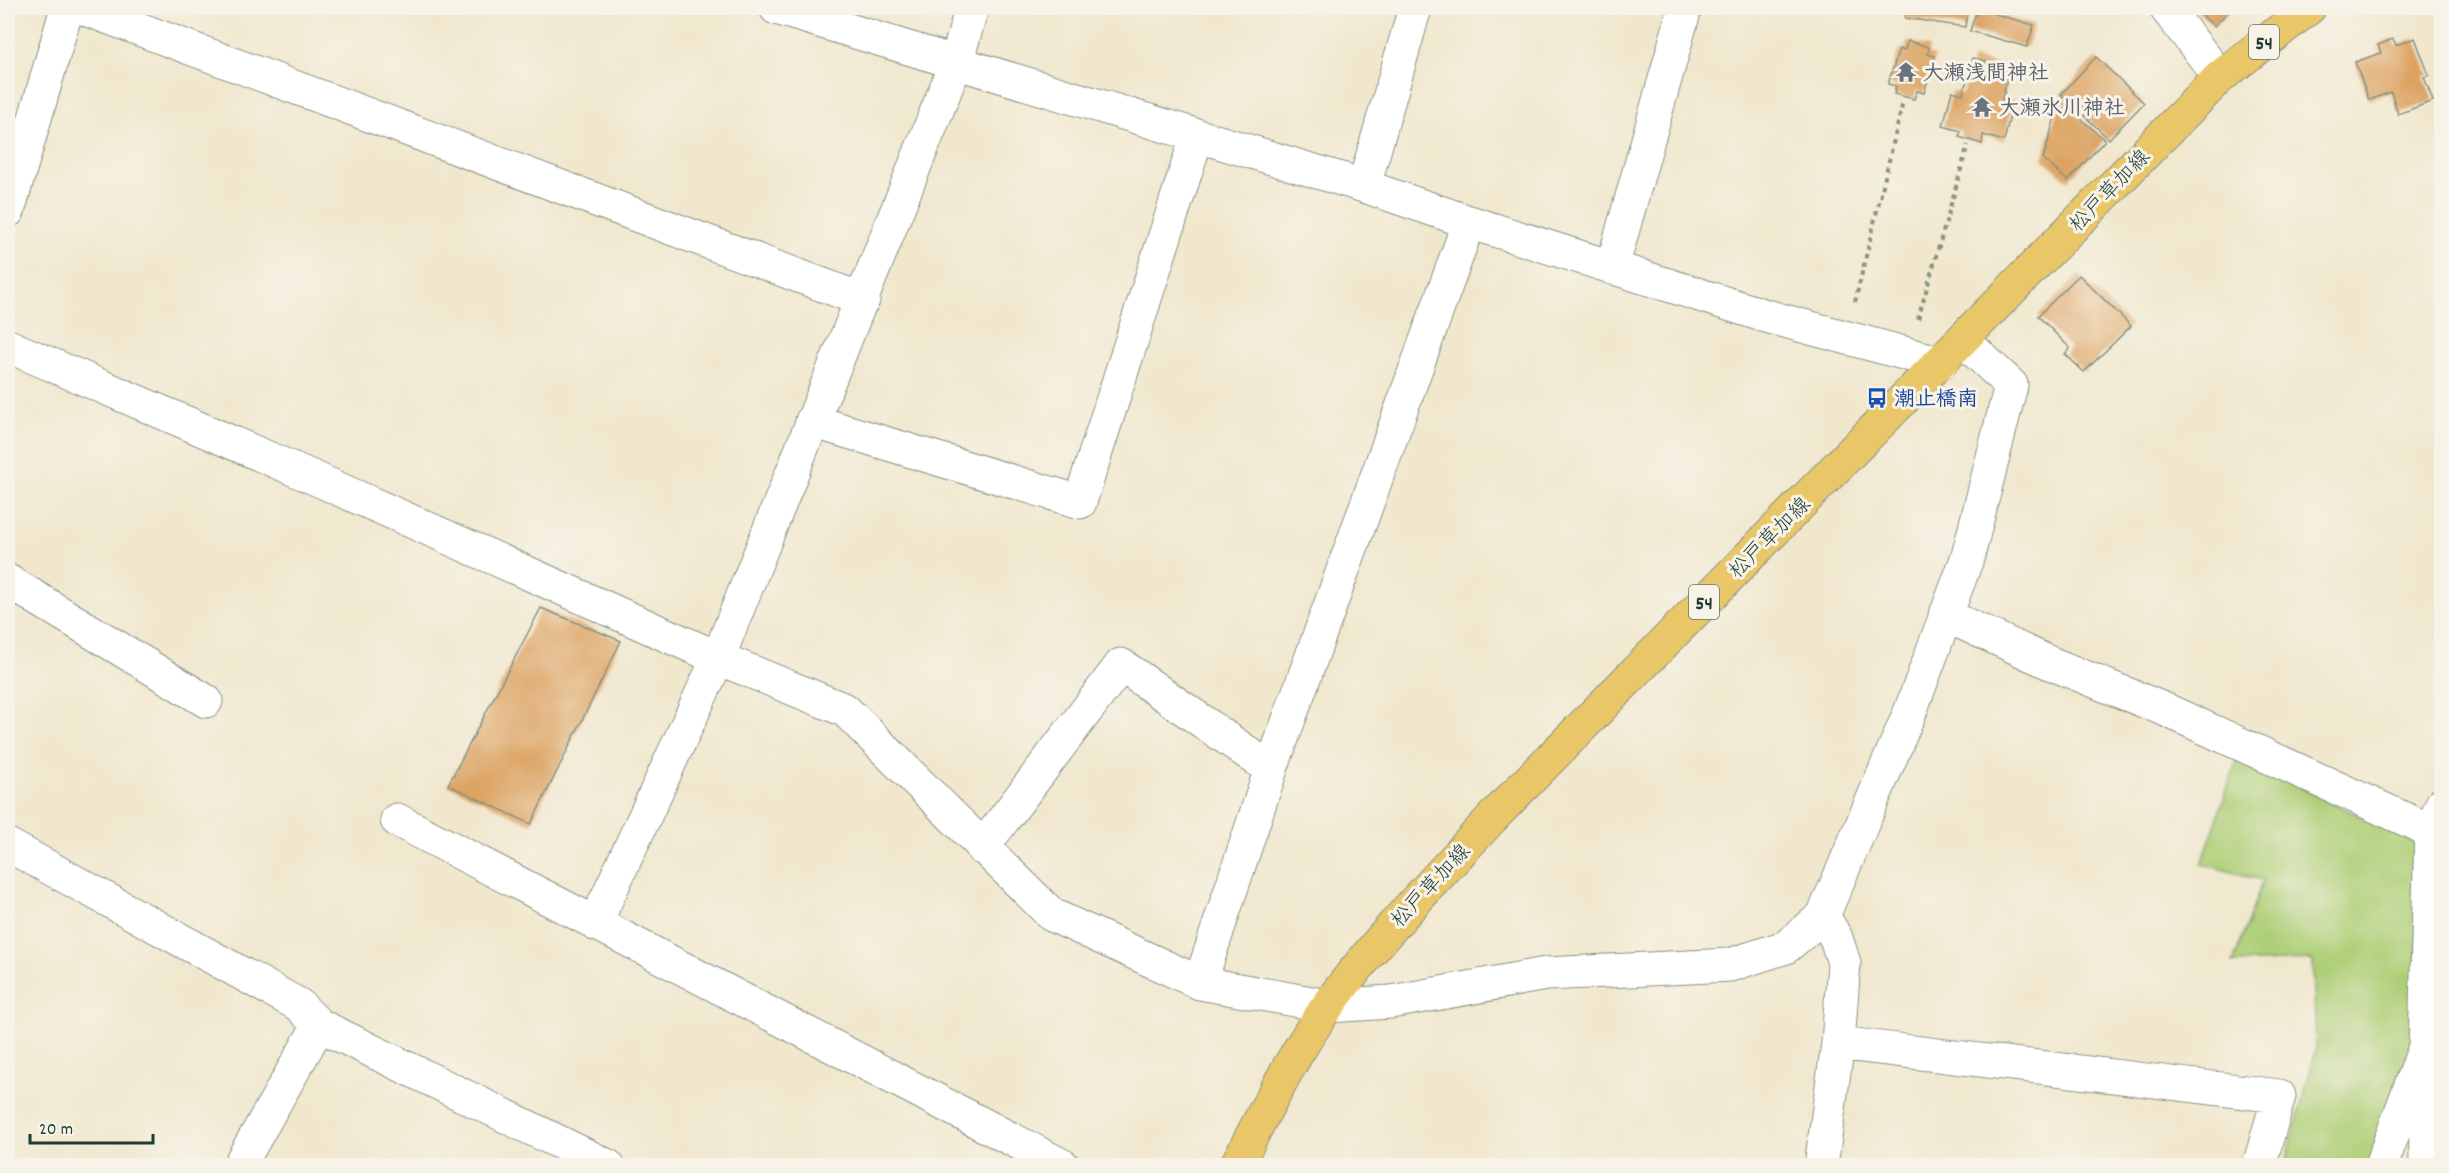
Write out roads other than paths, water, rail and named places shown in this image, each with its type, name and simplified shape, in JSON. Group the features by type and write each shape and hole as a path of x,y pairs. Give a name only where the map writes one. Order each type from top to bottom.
{"main road":[{"name":"松戸草加線","path":"1236,1166 1278,1088 1328,1006 1375,945 1491,819 1953,352 2220,77 2308,8"}],"street":[{"path":"8,211 67,8"},
{"path":"83,8 862,300"},
{"path":"8,346 302,472 718,658 845,710 1052,915 1200,983 1328,1006 1391,1002 1546,974 1730,965 1786,947 1823,916 1910,712 1968,556 2010,385 1953,352 1908,354 1847,338 1612,268 1364,186 776,8"},
{"path":"596,924 718,658 956,63 972,8"},
{"path":"1364,186 1415,8"},
{"path":"1612,268 1685,8"},
{"path":"2166,8 2220,77"},
{"path":"812,421 1080,502 1197,136"},
{"path":"1200,983 1271,770 1469,222"},
{"path":"8,581 206,701"},
{"path":"1945,615 2050,663 2436,817 2425,1047 2426,1166"},
{"path":"982,848 1121,665 1271,770"},
{"path":"397,820 1063,1166"},
{"path":"8,845 299,1005 319,1025 608,1166"},
{"path":"1821,1166 1838,1043 1844,963 1836,938 1823,916"},
{"path":"238,1166 319,1025"},
{"path":"1838,1043 2279,1096 2259,1166"},
{"path":"2381,1166 2425,1047"}],"place":[{"name":"大瀬浅間神社","path":"1906,72"},
{"name":"大瀬氷川神社","path":"1982,107"},
{"name":"潮止橋南","path":"1877,398"}]}
